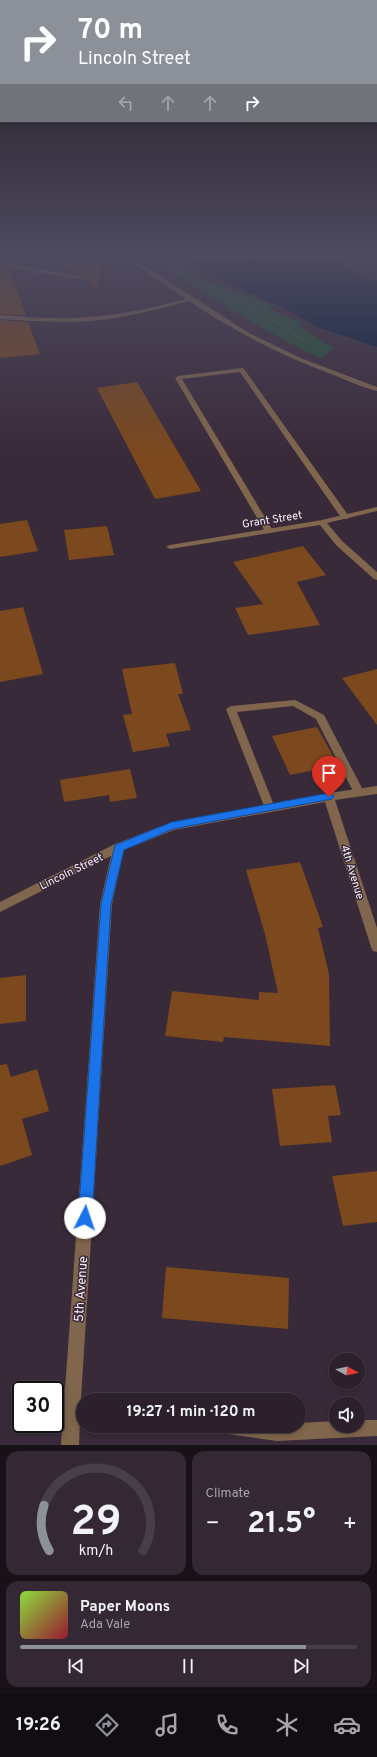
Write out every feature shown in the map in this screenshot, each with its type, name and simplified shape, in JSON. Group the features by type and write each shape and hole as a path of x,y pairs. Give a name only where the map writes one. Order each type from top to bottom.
{"street":[{"path":"226,321 319,369 377,389"},
{"path":"270,531 178,378 242,370 345,517"},
{"name":"Grant Street","path":"170,547 322,522 377,509"},
{"path":"322,522 339,543 377,577"},
{"path":"270,808 231,709 295,703 320,717 359,792"},
{"name":"Lincoln Street","path":"0,907 119,847 172,826 329,797 377,790"},
{"name":"4th Avenue","path":"329,797 377,947"},
{"name":"5th Avenue","path":"79,1393 106,904 119,847"},
{"name":"5th Avenue","path":"70,1445 76,1416"},
{"path":"306,1431 377,1428"}],"path":[{"path":"274,321 310,344"}],"green space":[{"path":"252,321 303,322 298,326 334,348 320,358"}],"water":[{"path":"307,321 377,321 377,347 317,327"}],"building":[{"path":"0,321 28,322 40,354 0,358"},
{"path":"137,382 201,491 155,499 97,388"},
{"path":"27,520 38,551 0,557 0,524"},
{"path":"107,526 114,555 69,560 64,530"},
{"path":"303,546 326,575 297,582 320,625 248,635 235,608 263,604 233,562"},
{"path":"23,607 43,674 0,682 0,611"},
{"path":"175,663 183,694 178,694 191,730 166,734 170,746 133,752 123,715 132,714 122,669"},
{"path":"377,669 377,725 342,678"},
{"path":"317,727 338,765 290,775 272,736"},
{"path":"130,769 137,798 110,802 109,795 64,802 60,780"},
{"path":"300,862 323,927 318,928 329,974 330,1046 224,1037 223,1042 165,1036 172,991 259,1000 259,992 278,993 265,934 246,870"},
{"path":"26,975 26,1021 0,1024 0,978"},
{"path":"7,1064 11,1077 37,1069 49,1111 22,1119 32,1155 0,1166 0,1065"},
{"path":"335,1085 341,1115 328,1116 332,1142 280,1146 272,1089"},
{"path":"377,1171 377,1222 343,1226 332,1176"},
{"path":"166,1267 289,1278 288,1329 162,1318"}],"route":[{"path":"85,1218 106,904 119,847 172,826 329,797"}]}
